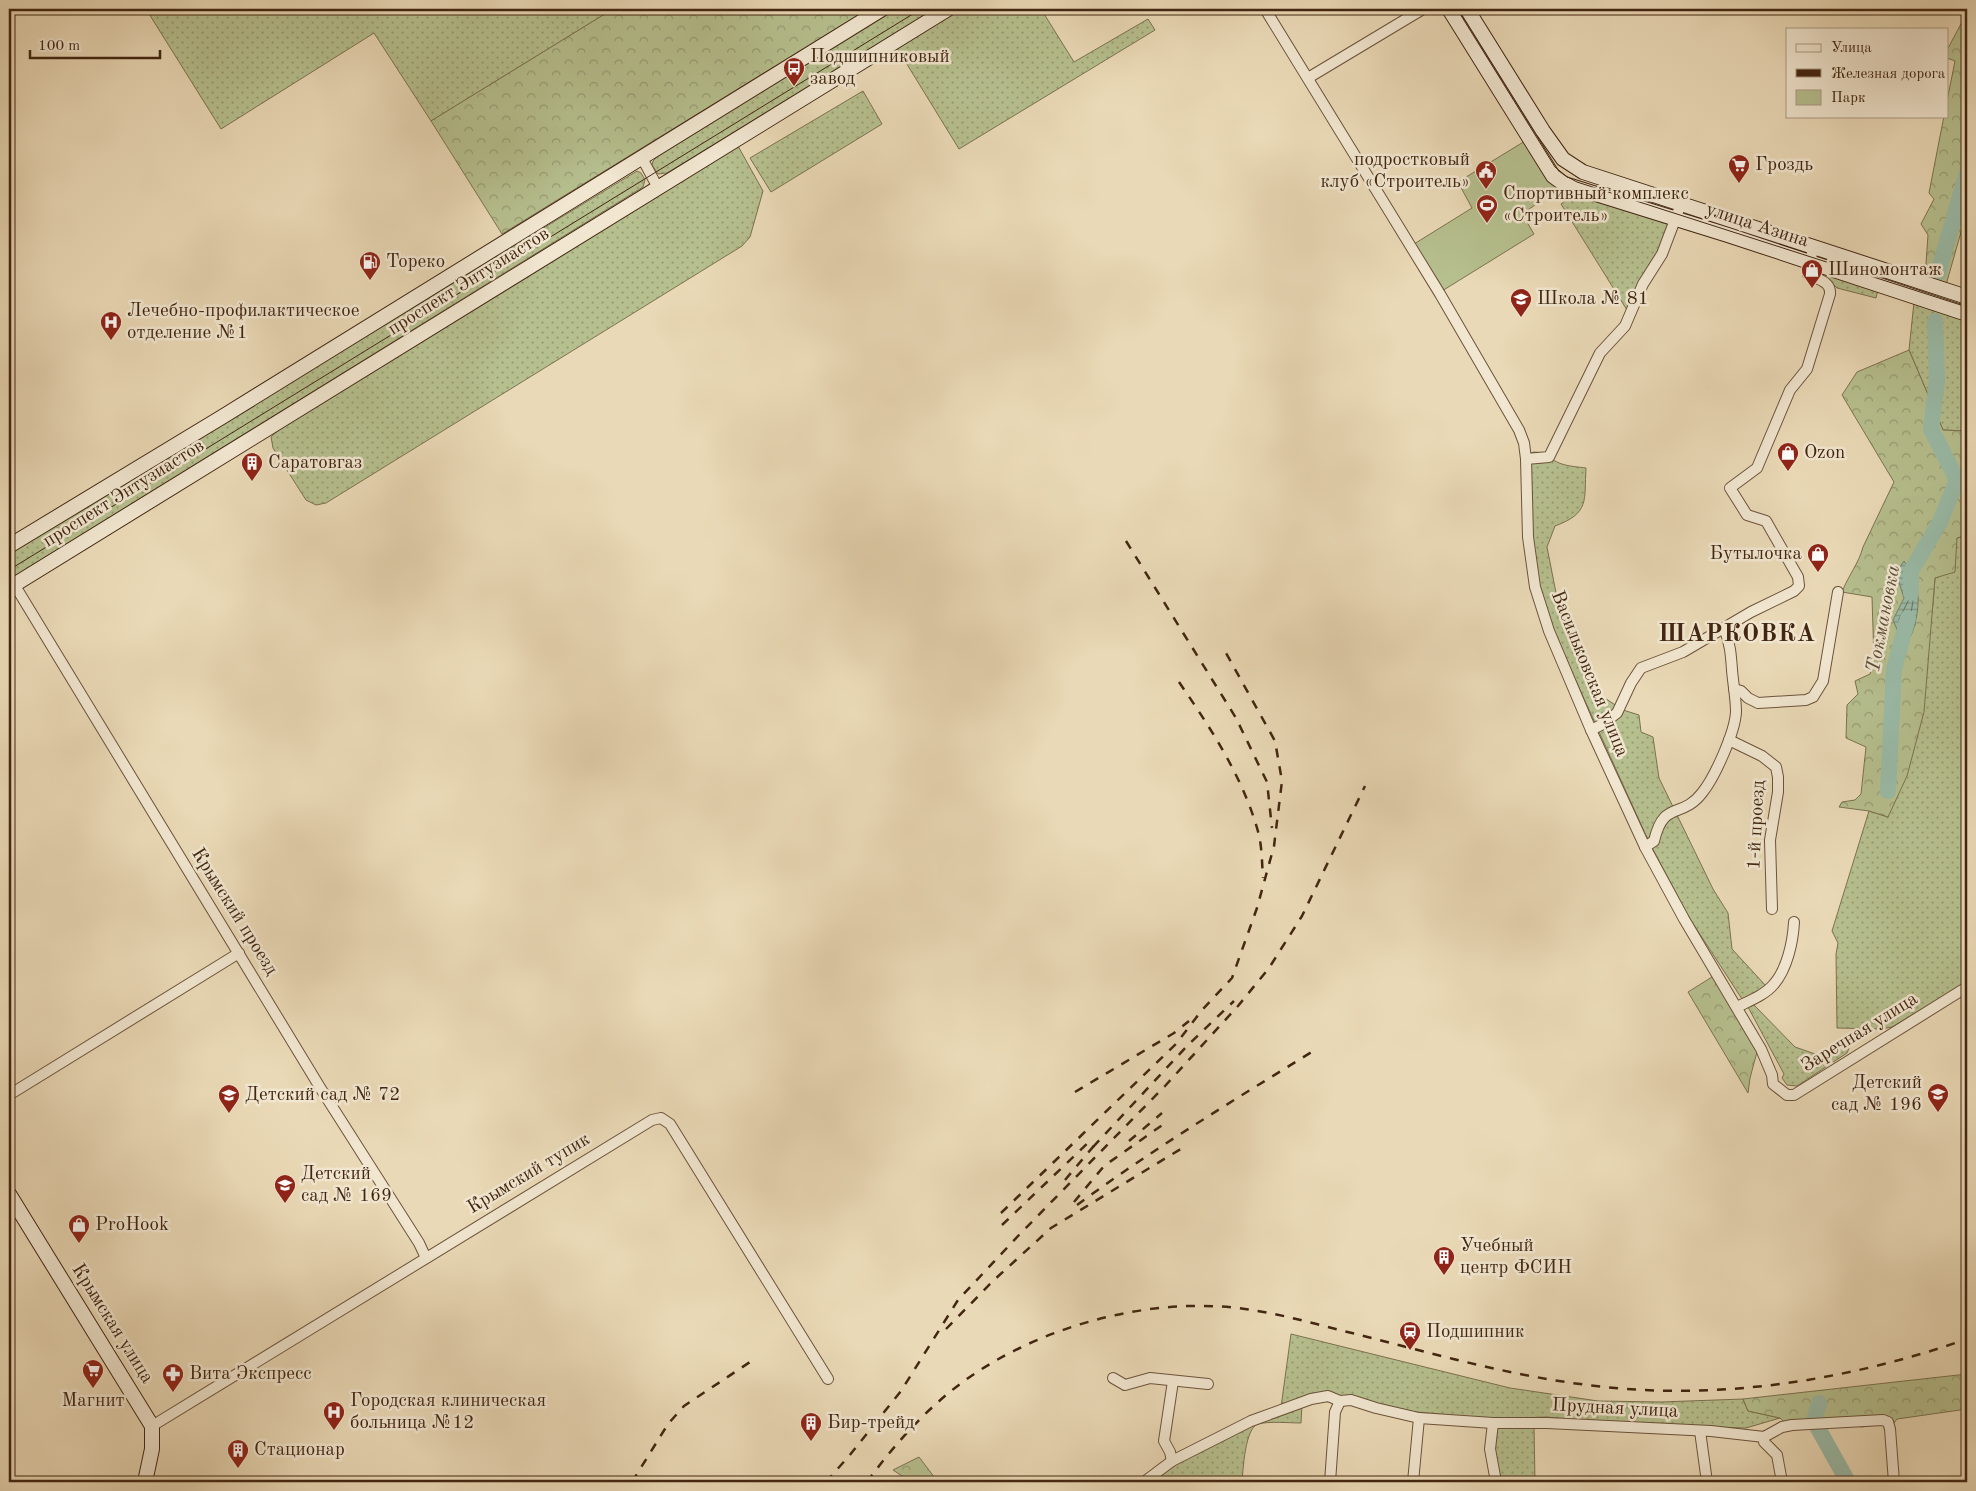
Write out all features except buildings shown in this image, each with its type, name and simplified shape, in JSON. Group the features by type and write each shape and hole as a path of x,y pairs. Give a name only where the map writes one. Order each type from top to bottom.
{"main road":[{"name":"проспект Энтузиастов","path":"9,546 882,9"},
{"name":"проспект Энтузиастов","path":"12,586 948,9"},
{"name":"улица Азина","path":"1449,9 1549,170 1559,181 1574,188 1967,314"},
{"name":"улица Азина","path":"1467,9 1543,131 1563,159 1583,172 1967,297"},
{"name":"Крымская улица","path":"9,1194 152,1426"},
{"path":"145,1482 152,1449 152,1426"}],"street":[{"name":"Васильковская улица","path":"1265,9 1440,294 1519,430 1524,443 1526,459 1528,538 1535,587 1549,631 1591,730 1645,847 1684,919 1761,1049 1772,1075 1773,1084"},
{"path":"1308,78 1423,9"},
{"path":"642,158 658,188"},
{"path":"1526,459 1549,457 1600,353 1625,326 1643,284 1662,254 1681,204"},
{"path":"1591,730 1601,725 1617,712 1630,683 1641,668 1683,652 1751,612 1794,591 1799,586 1798,577 1766,522 1746,515 1730,488 1757,468 1790,390 1807,369 1831,288 1827,283 1808,274 1813,248"},
{"name":"Крымский проезд","path":"12,586 321,1089 419,1243 426,1258"},
{"path":"1734,689 1741,691 1748,698 1758,703 1806,700 1812,697 1823,681 1838,592"},
{"path":"1645,847 1654,841 1660,821 1666,815 1674,810 1688,806 1702,794 1713,776 1729,740 1736,713 1730,645 1724,628"},
{"name":"1-й проезд","path":"1729,740 1762,756 1776,767 1778,792 1770,840 1772,909"},
{"path":"1737,1007 1764,992 1773,985 1780,975 1793,939 1794,922"},
{"path":"9,1095 239,953"},
{"name":"Заречная улица","path":"1773,1084 1787,1095 1794,1096 1967,987"},
{"name":"Крымский тупик","path":"152,1426 652,1120 661,1118 670,1124 828,1378"},
{"path":"1113,1378 1125,1385 1150,1378 1208,1384"},
{"path":"1172,1461 1164,1441 1173,1381"},
{"name":"Прудная улица","path":"1144,1482 1172,1461 1251,1421 1311,1399 1328,1396 1340,1401 1351,1400 1419,1418 1493,1423 1547,1423 1700,1431 1764,1437"},
{"path":"1330,1482 1336,1412 1340,1401"},
{"path":"1413,1482 1419,1418"},
{"path":"1782,1482 1777,1455 1764,1442 1764,1437 1782,1427 1792,1425 1883,1420 1888,1422 1894,1482"},
{"path":"1493,1423 1490,1449 1496,1482"},
{"path":"1700,1431 1707,1482"}],"green space":[{"path":"146,9 613,9 431,121 374,33 221,129"},
{"path":"613,9 868,9 502,234 431,121"},
{"path":"897,9 936,9 667,173 658,174 652,165 657,157"},
{"path":"961,9 1041,9 1074,62 1148,19 1155,30 959,149 897,48"},
{"path":"1962,9 1967,9 1967,211 1946,285 1925,278 1928,235 1921,224 1934,199 1929,193 1944,118 1948,118 1948,96 1955,61 1948,58 1948,48 1962,22"},
{"path":"863,91 882,124 771,192 750,158"},
{"name":"Спортивный комплекс «Строитель»","path":"1525,141 1561,187 1522,214 1534,234 1442,291 1414,244 1472,208 1458,182"},
{"path":"738,146 763,191 750,237 742,246 326,503 316,505 306,500 273,448 271,437 281,428"},
{"path":"637,171 641,173 645,180 643,187 9,580 9,554"},
{"path":"1572,192 1666,221 1669,224 1658,251 1627,310 1561,204 1568,199"},
{"path":"1814,269 1878,290 1876,298 1837,288 1831,282 1819,277"},
{"path":"1914,302 1967,319 1967,431 1943,430 1909,350"},
{"path":"1909,350 1943,430 1967,431 1967,535 1957,538 1955,572 1935,578 1924,712 1907,776 1888,817 1869,811 1839,807 1842,802 1855,800 1861,794 1866,747 1846,738 1847,705 1858,694 1855,681 1870,674 1874,661 1872,597 1842,592 1894,482 1842,395 1857,372"},
{"path":"1530,453 1546,453 1554,461 1564,465 1586,468 1585,497 1580,511 1555,526 1547,547 1558,603 1597,693 1623,710 1639,715 1641,732 1653,737 1659,778 1713,889 1728,913 1732,949 1766,986 1742,999 1690,919 1648,840 1553,630 1538,585 1533,540"},
{"path":"1967,535 1967,982 1892,1027 1881,1029 1837,1028 1836,954 1838,943 1832,931 1869,811 1888,817 1933,605 1935,578 1957,538"},
{"path":"1712,977 1715,978 1757,1052 1748,1093 1688,992"},
{"path":"1754,1005 1795,1047 1818,1055 1846,1042 1850,1046 1847,1053 1797,1086 1787,1085 1782,1078 1784,1074 1748,1007"},
{"path":"1291,1334 1510,1388 1598,1401 1661,1402 1743,1399 1748,1411 1780,1418 1746,1428 1622,1425 1547,1417 1487,1419 1407,1411 1351,1397 1327,1394 1281,1407"},
{"path":"1967,1374 1967,1409 1897,1419 1894,1423 1885,1425 1862,1427 1848,1425 1793,1430 1780,1418 1748,1411 1743,1399"},
{"path":"1302,1404 1301,1423 1268,1423 1258,1424 1254,1427 1247,1441 1242,1482 1149,1482 1204,1447"},
{"path":"1497,1427 1534,1427 1535,1482 1498,1482 1493,1448"},
{"path":"919,1457 938,1482 900,1482 902,1476 893,1470"}],"water":[{"path":"1904,561 1915,577 1918,599 1917,614 1911,636 1901,639 1893,620 1904,598 1896,573"}],"waterway":[{"name":"Токмановка","path":"1938,273 1967,172"},
{"name":"Токмановка","path":"1911,593 1911,571 1940,522 1957,480 1931,429 1937,380 1935,321"},
{"name":"Токмановка","path":"1888,791 1894,669 1908,618"},
{"name":"Токмановка","path":"1819,1403 1814,1421 1848,1482"}],"tram line":[{"path":"9,570 921,9"},
{"path":"1457,9 1555,167 1566,176 1577,182 1967,307"}],"railway":[{"path":"1126,541 1236,718 1267,782 1272,828"},
{"path":"1001,1213 1176,1044 1202,1010 1232,978 1257,908 1274,846 1282,781 1275,741 1226,653"},
{"path":"1179,682 1215,737 1245,794 1259,835 1263,878"},
{"path":"826,1482 901,1391 958,1300 1165,1086 1238,1006 1269,968 1302,916 1365,786"},
{"path":"1093,1147 1188,1045 1234,1001"},
{"path":"1075,1092 1174,1033 1189,1021"},
{"path":"1077,1205 1164,1145 1315,1050"},
{"path":"1129,1141 1162,1113"},
{"path":"1074,1202 1104,1166 1168,1121"},
{"path":"1002,1225 1092,1139"},
{"path":"1065,1180 1098,1141"},
{"path":"946,1329 994,1280 1051,1228 1184,1147"},
{"path":"867,1482 896,1446 928,1412 951,1391 982,1369 1015,1350 1052,1334 1129,1312 1168,1307 1207,1306 1259,1311 1506,1371 1566,1382 1642,1390 1737,1389 1784,1384 1877,1366 1967,1339"},
{"path":"632,1482 668,1424 684,1406 753,1360"}],"place":[{"name":"Подшипниковый завод","path":"794,87"},
{"name":"Гроздь","path":"1739,184"},
{"name":"подростковый клуб «Строитель»","path":"1486,190"},
{"name":"Спортивный комплекс «Строитель»","path":"1487,224"},
{"name":"Тореко","path":"370,281"},
{"name":"Шиномонтаж","path":"1812,289"},
{"name":"Школа № 81","path":"1521,318"},
{"name":"Лечебно-профилактическое отделение №1","path":"111,341"},
{"name":"Ozon","path":"1788,472"},
{"name":"Саратовгаз","path":"252,482"},
{"name":"Бутылочка","path":"1818,573"},
{"name":"Детский сад № 196","path":"1938,1113"},
{"name":"Детский сад № 72","path":"229,1114"},
{"name":"Детский сад № 169","path":"285,1204"},
{"name":"ProHook","path":"79,1244"},
{"name":"Учебный центр ФСИН","path":"1444,1276"},
{"name":"Подшипник","path":"1410,1351"},
{"name":"Магнит","path":"93,1389"},
{"name":"Вита Экспресс","path":"173,1393"},
{"name":"Городская клиническая больница №12","path":"334,1431"},
{"name":"Бир-трейд","path":"811,1442"},
{"name":"Стационар","path":"238,1469"}],"district":[{"name":"ШАРКОВКА","path":"1737,635"}]}
